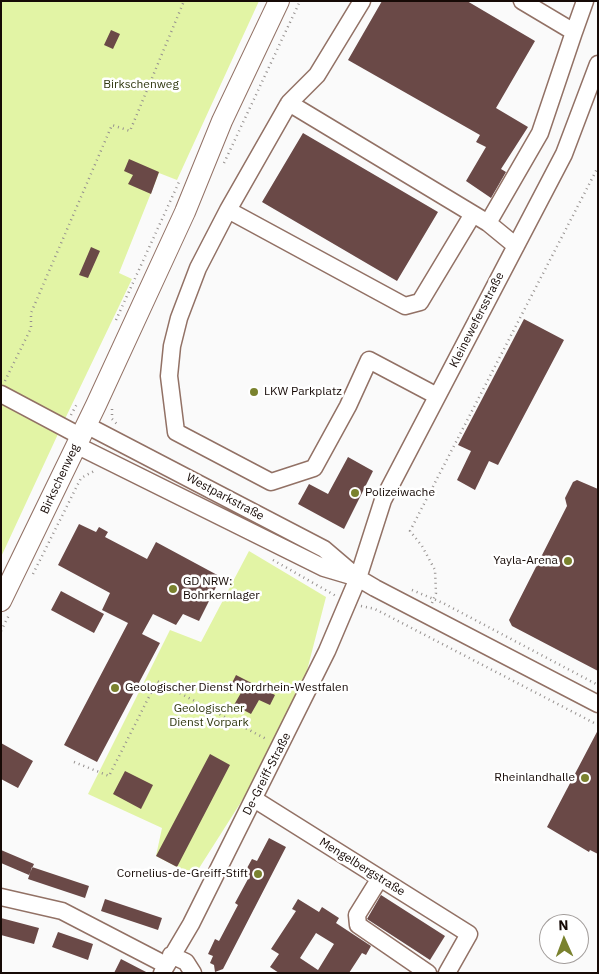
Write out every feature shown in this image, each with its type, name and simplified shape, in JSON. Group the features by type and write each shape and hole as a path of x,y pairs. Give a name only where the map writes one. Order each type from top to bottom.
{"main road":[{"name":"Birkschenweg","path":"7,606 78,431 185,212 222,121 279,1"}],"street":[{"path":"362,1 317,74 289,103 228,210 198,268 179,318 172,346 169,376 176,432 271,482 314,468 348,406 370,360 437,396"},
{"path":"522,1 574,32"},
{"path":"488,223 540,133 585,1"},
{"name":"Kleinewefersstraße","path":"358,578 383,500 564,154 594,90 598,64"},
{"path":"289,103 488,223 516,246"},
{"path":"228,210 405,306 420,302 473,214"},
{"path":"1,394 78,431"},
{"name":"Westparkstraße","path":"78,431 114,439 324,549 358,578"},
{"name":"Westparkstraße","path":"78,431 103,459 324,568 358,578 598,704"},
{"name":"De-Greiff-Straße","path":"166,964 190,924 280,747 327,651 358,578"},
{"name":"Mengelbergstraße","path":"254,799 469,934 447,973"},
{"path":"380,878 357,914 358,925 428,973"},
{"path":"1,897 62,911 166,964 186,962 193,973"}],"path":[{"path":"1,389 31,328 31,313 112,125 130,131 184,1"},
{"path":"428,615 436,594 435,570 422,546 410,531 598,167"},
{"path":"116,321 179,181"},
{"path":"78,431 81,398"},
{"path":"112,410 112,419 119,427 114,439"},
{"path":"32,576 81,478 96,470 103,459"},
{"path":"410,589 598,685"},
{"path":"1,631 7,606"},
{"path":"74,762 109,776 157,681 280,747"}],"green space":[{"name":"Birkschenweg","path":"1,1 259,1 177,180 159,173 119,273 132,279 64,421 1,385"},
{"path":"1,404 58,434 1,557"},
{"name":"Geologischer Dienst Vorpark","path":"249,551 326,597 295,717 196,873 177,867 156,856 162,828 88,794 170,630 201,642"}],"building":[{"path":"382,1 467,1 535,41 496,108 528,127 501,169 506,172 491,198 466,181 486,147 476,142 480,135 348,60"},
{"path":"111,30 120,34 113,49 104,45"},
{"path":"303,133 438,212 397,281 262,202"},
{"path":"129,159 159,172 151,194 128,184 133,175 124,171"},
{"path":"91,247 100,251 88,278 79,275"},
{"path":"524,319 564,340 498,465 489,461 475,490 457,480 471,451 458,445"},
{"path":"348,457 373,471 344,529 298,504 309,484 328,494"},
{"name":"Yayla-Arena","path":"577,480 598,489 598,671 512,626 509,620 567,506 565,498 573,482"},
{"path":"79,524 96,532 99,527 108,532 105,537 147,559 156,542 221,577 199,621 183,614 176,625 153,614 142,634 160,643 97,762 64,745 128,623 102,610 110,593 58,565"},
{"path":"61,591 104,614 94,633 51,610"},
{"path":"236,675 275,695 270,705 259,700 251,714 234,705 242,691 231,685"},
{"name":"Rheinlandhalle","path":"598,730 598,854 590,850 589,852 547,827"},
{"path":"1,743 33,761 18,788 1,779"},
{"path":"210,754 230,765 177,867 156,856"},
{"path":"125,771 153,785 141,809 113,794"},
{"path":"269,838 286,847 223,969 215,972 214,965 210,963 213,956 208,954 215,939 219,941 238,905 235,903 248,879 242,877 252,859 257,861"},
{"path":"1,850 34,864 29,875 1,863"},
{"path":"32,867 89,886 85,898 28,879"},
{"path":"381,895 445,936 430,960 367,919"},
{"path":"105,899 162,918 158,930 101,911"},
{"path":"298,899 319,912 322,907 339,918 336,923 371,946 366,955 362,953 349,973 279,973 270,967 279,954 271,949 296,911 292,909","holes":["316,933 334,944 318,970 300,958"]},
{"path":"1,918 39,928 34,944 1,935"},
{"path":"58,932 93,944 88,960 52,947"},
{"path":"121,959 148,973 114,973"}],"place":[{"name":"LKW Parkplatz","path":"254,392"},
{"name":"Polizeiwache","path":"355,493"},
{"name":"Yayla-Arena","path":"568,561"},
{"name":"GD NRW: Bohrkernlager","path":"173,589"},
{"name":"Geologischer Dienst Nordrhein-Westfalen","path":"115,688"},
{"name":"Rheinlandhalle","path":"585,778"},
{"name":"Cornelius-de-Greiff-Stift","path":"258,874"}]}
